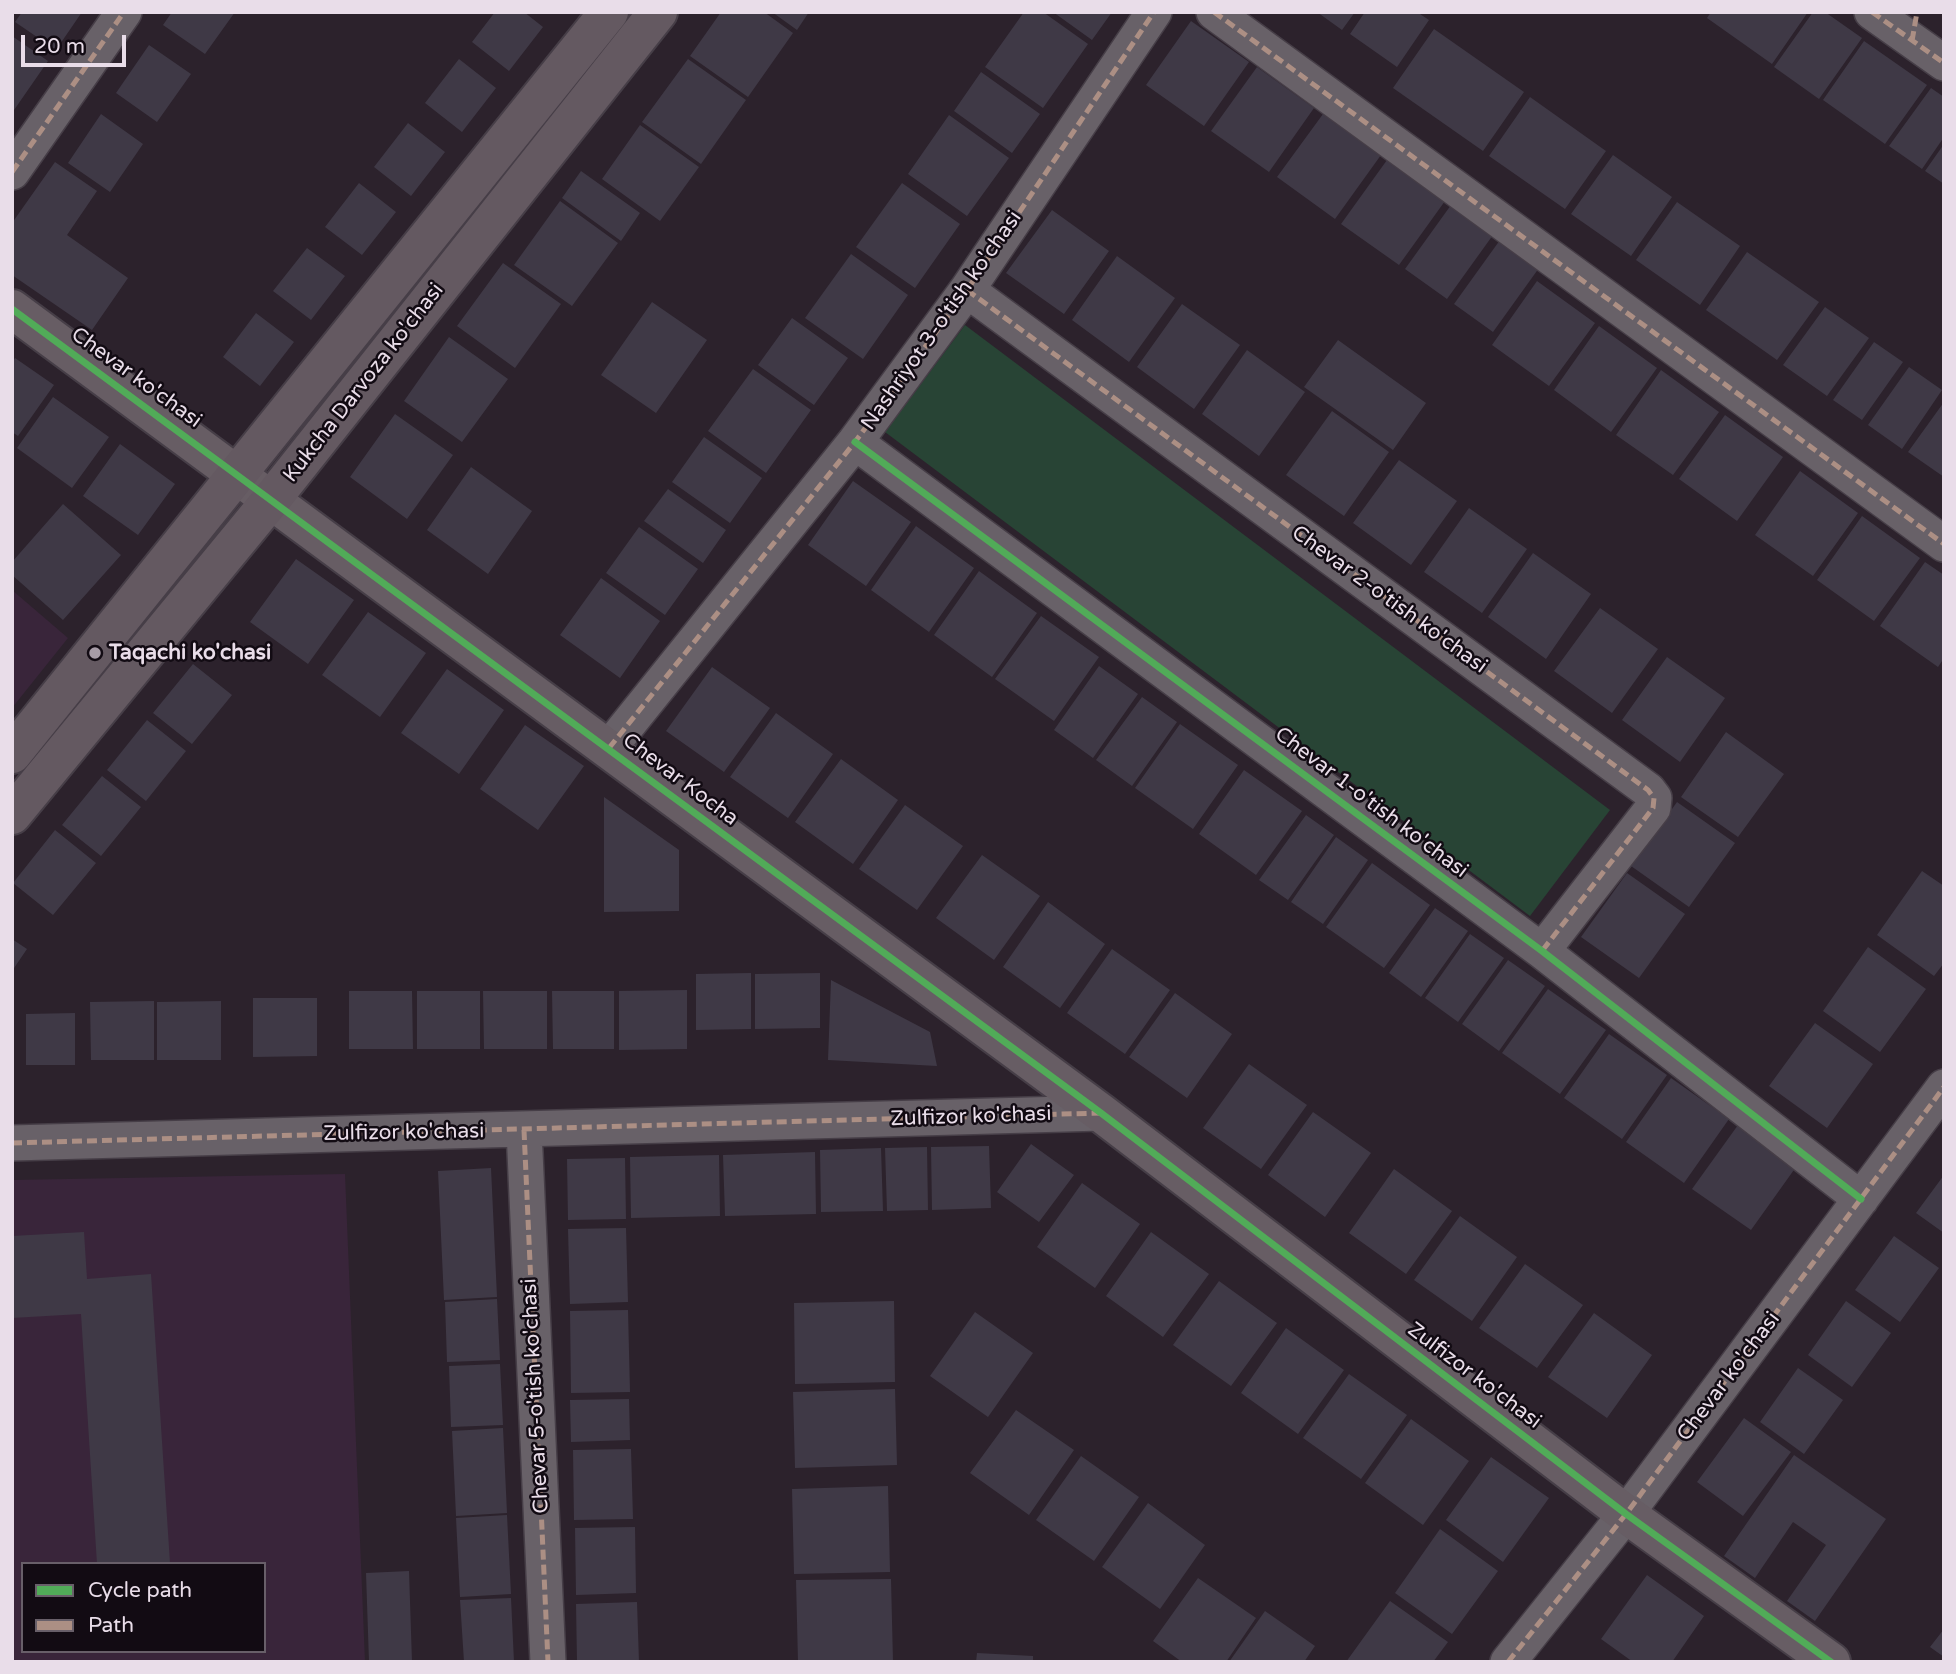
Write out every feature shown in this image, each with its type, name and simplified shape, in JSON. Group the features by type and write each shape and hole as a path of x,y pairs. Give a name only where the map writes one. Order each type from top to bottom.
{"main road":[{"name":"Kukcha Darvoza ko'chasi","path":"12,754 609,12"},
{"name":"Kukcha Darvoza ko'chasi","path":"12,815 271,500 658,12"}],"street":[{"path":"12,172 124,12"},
{"name":"Nashriyot 3-o'tish ko'chasi","path":"609,748 855,442 967,290 1154,12"},
{"path":"1214,12 1944,544"},
{"path":"1872,12 1914,26 1944,63"},
{"name":"Chevar 2-o'tish ko'chasi","path":"967,290 1648,790 1654,798 1653,808 1542,951"},
{"name":"Chevar ko'chasi","path":"12,309 239,475"},
{"name":"Chevar 1-o'tish ko'chasi","path":"855,442 1542,951 1861,1199"},
{"name":"Chevar Kocha","path":"239,475 1101,1113"},
{"name":"Chevar ko'chasi","path":"1508,1662 1626,1514 1944,1087"},
{"name":"Zulfizor ko'chasi","path":"12,1143 1101,1113 1626,1514 1830,1662"},
{"name":"Chevar 5-o'tish ko'chasi","path":"524,1130 548,1662"}],"shaded area":[{"path":"12,590 68,638 12,708"},
{"path":"345,1174 365,1662 12,1662 12,1180"}],"green space":[{"path":"965,325 1610,810 1530,916 885,432"}],"building":[{"path":"22,12 82,12 56,50 15,22"},
{"path":"172,12 235,12 205,54 163,25"},
{"path":"495,12 524,12 543,27 509,71 472,42"},
{"path":"721,12 764,12 793,33 748,97 690,56"},
{"path":"772,12 809,12 797,30"},
{"path":"1024,12 1043,12 1088,44 1043,108 985,67"},
{"path":"1053,12 1112,12 1092,40"},
{"path":"1317,12 1355,12 1342,30"},
{"path":"1365,12 1417,12 1429,20 1397,67 1350,34"},
{"path":"1711,12 1808,12 1772,64 1707,18"},
{"path":"1813,12 1825,12 1862,38 1819,99 1774,67"},
{"path":"1191,21 1249,62 1204,126 1146,85"},
{"path":"1434,29 1524,92 1483,151 1393,88"},
{"path":"12,36 48,61 12,113"},
{"path":"1864,41 1927,85 1885,144 1823,100"},
{"path":"149,45 191,74 157,122 116,93"},
{"path":"459,59 496,88 462,132 425,103"},
{"path":"688,59 746,100 701,164 642,122"},
{"path":"1257,67 1314,108 1269,172 1211,131"},
{"path":"981,72 1040,114 1012,153 954,111"},
{"path":"1931,88 1944,97 1944,137 1922,169 1889,146"},
{"path":"1530,97 1606,151 1565,209 1489,156"},
{"path":"101,114 143,144 110,192 68,163"},
{"path":"1323,114 1381,155 1335,219 1277,177"},
{"path":"949,115 1009,158 967,216 908,174"},
{"path":"408,123 445,152 411,196 374,167"},
{"path":"640,125 699,167 660,221 602,179"},
{"path":"1944,144 1944,184 1925,171"},
{"path":"1613,155 1672,197 1631,256 1571,214"},
{"path":"1387,160 1445,201 1399,265 1341,224"},
{"path":"55,162 97,191 67,235 128,278 92,330 12,275 12,223"},
{"path":"581,171 640,213 621,241 562,198"},
{"path":"359,183 396,212 362,255 325,227"},
{"path":"902,183 960,224 915,288 856,247"},
{"path":"560,201 618,243 572,306 514,265"},
{"path":"1677,202 1740,246 1700,305 1636,260"},
{"path":"1451,205 1493,235 1447,299 1405,269"},
{"path":"1052,210 1109,251 1064,314 1006,273"},
{"path":"1500,240 1539,268 1493,332 1454,304"},
{"path":"307,248 345,276 311,320 273,291"},
{"path":"1747,252 1819,302 1777,360 1706,310"},
{"path":"851,254 908,295 863,359 805,318"},
{"path":"1117,256 1175,298 1129,362 1072,320"},
{"path":"503,263 561,304 515,368 457,326"},
{"path":"1537,281 1595,323 1549,386 1492,345"},
{"path":"652,302 707,340 656,413 601,375"},
{"path":"1182,304 1240,345 1194,409 1137,367"},
{"path":"1825,307 1869,338 1827,396 1783,365"},
{"path":"256,313 294,342 260,386 223,357"},
{"path":"792,318 848,358 814,405 758,365"},
{"path":"1599,326 1657,368 1611,432 1554,390"},
{"path":"449,337 508,379 462,442 404,401"},
{"path":"1338,340 1426,403 1393,450 1304,387"},
{"path":"1874,342 1903,362 1862,420 1833,400"},
{"path":"1247,350 1305,392 1259,456 1202,414"},
{"path":"15,358 54,385 18,436 12,432 12,363"},
{"path":"1909,367 1942,390 1902,449 1868,425"},
{"path":"753,369 811,410 766,473 708,431"},
{"path":"1661,370 1719,412 1673,475 1616,435"},
{"path":"53,397 109,437 72,488 17,448"},
{"path":"1944,402 1944,477 1908,452"},
{"path":"1332,411 1389,452 1344,516 1286,475"},
{"path":"395,414 453,455 407,519 350,477"},
{"path":"1725,415 1783,457 1737,521 1679,479"},
{"path":"704,437 762,478 730,523 672,482"},
{"path":"120,444 175,484 138,535 83,496"},
{"path":"1399,460 1457,501 1411,565 1353,523"},
{"path":"471,467 532,511 488,574 427,530"},
{"path":"1800,471 1858,513 1813,576 1755,535"},
{"path":"853,481 911,522 866,586 808,545"},
{"path":"668,489 726,530 703,563 644,521"},
{"path":"63,504 121,555 63,620 12,575 12,562"},
{"path":"1469,508 1527,549 1482,613 1424,572"},
{"path":"1862,516 1920,558 1874,621 1817,580"},
{"path":"916,526 974,568 929,632 871,590"},
{"path":"639,527 698,569 665,615 606,573"},
{"path":"1533,553 1591,594 1546,659 1488,617"},
{"path":"296,559 354,600 308,664 250,622"},
{"path":"1925,562 1944,575 1944,658 1938,667 1880,626"},
{"path":"979,571 1037,613 992,677 934,635"},
{"path":"601,578 660,621 620,678 560,635"},
{"path":"1600,608 1658,649 1612,713 1554,671"},
{"path":"368,612 426,653 380,717 322,675"},
{"path":"1041,616 1099,657 1054,721 995,679"},
{"path":"1667,657 1725,698 1680,762 1622,720"},
{"path":"193,664 232,695 192,744 153,713"},
{"path":"1099,666 1138,694 1093,758 1054,730"},
{"path":"712,667 770,708 724,772 666,731"},
{"path":"447,669 504,710 459,774 401,733"},
{"path":"1142,697 1177,722 1132,786 1096,760"},
{"path":"776,713 833,754 788,818 730,777"},
{"path":"147,720 186,751 146,801 107,770"},
{"path":"1180,724 1238,765 1193,829 1135,788"},
{"path":"525,725 584,766 538,830 480,789"},
{"path":"1726,732 1784,774 1738,837 1681,797"},
{"path":"841,759 898,800 853,864 795,822"},
{"path":"1244,770 1302,811 1256,875 1199,834"},
{"path":"102,776 141,807 101,856 62,825"},
{"path":"604,797 679,850 679,911 604,912"},
{"path":"1677,802 1735,843 1689,907 1631,866"},
{"path":"905,805 963,846 917,910 859,869"},
{"path":"1306,815 1334,835 1288,900 1259,880"},
{"path":"55,830 96,863 53,915 13,883"},
{"path":"1336,837 1368,860 1323,924 1291,902"},
{"path":"982,855 1040,896 994,960 936,918"},
{"path":"1372,863 1430,905 1384,968 1326,927"},
{"path":"1922,871 1944,886 1944,963 1934,976 1877,935"},
{"path":"1627,873 1685,914 1639,978 1581,937"},
{"path":"1048,902 1105,944 1060,1008 1003,967"},
{"path":"1435,908 1468,931 1421,997 1389,973"},
{"path":"1470,934 1504,958 1458,1022 1425,998"},
{"path":"12,939 27,949 12,971"},
{"path":"1868,947 1926,989 1880,1052 1823,1011"},
{"path":"1112,949 1170,990 1125,1054 1067,1013"},
{"path":"1508,960 1545,986 1499,1051 1462,1024"},
{"path":"751,973 751,1029 696,1030 696,974"},
{"path":"820,973 820,1028 755,1029 755,974"},
{"path":"831,980 930,1032 937,1066 828,1060"},
{"path":"1548,989 1606,1030 1560,1094 1502,1053"},
{"path":"687,990 687,1049 619,1050 619,991"},
{"path":"349,991 412,991 413,1049 349,1049"},
{"path":"417,991 480,991 480,1049 417,1049"},
{"path":"483,991 547,991 547,1049 484,1049"},
{"path":"552,991 614,991 614,1049 553,1049"},
{"path":"1175,993 1232,1034 1187,1098 1129,1057"},
{"path":"253,998 317,998 317,1056 253,1057"},
{"path":"154,1001 154,1060 91,1060 90,1002"},
{"path":"221,1001 221,1060 157,1060 157,1002"},
{"path":"75,1013 75,1065 26,1065 26,1014"},
{"path":"1815,1023 1873,1064 1827,1128 1769,1086"},
{"path":"1609,1034 1667,1075 1622,1139 1564,1098"},
{"path":"1249,1064 1307,1105 1261,1169 1203,1128"},
{"path":"1671,1078 1729,1119 1684,1183 1626,1142"},
{"path":"1313,1112 1371,1153 1325,1217 1268,1175"},
{"path":"1738,1125 1796,1167 1751,1230 1692,1189"},
{"path":"1031,1144 1074,1175 1039,1222 997,1192"},
{"path":"989,1146 991,1208 932,1210 931,1147"},
{"path":"927,1147 928,1210 887,1211 885,1148"},
{"path":"881,1148 883,1211 821,1212 820,1150"},
{"path":"815,1152 816,1214 725,1216 723,1155"},
{"path":"719,1155 720,1216 631,1218 630,1157"},
{"path":"625,1158 626,1219 568,1220 567,1159"},
{"path":"491,1168 497,1297 444,1300 438,1171"},
{"path":"1394,1169 1452,1211 1406,1274 1349,1233"},
{"path":"1944,1175 1944,1233 1916,1213"},
{"path":"1082,1183 1140,1224 1095,1288 1037,1247"},
{"path":"1460,1216 1517,1257 1472,1321 1414,1280"},
{"path":"626,1228 628,1302 570,1304 568,1229"},
{"path":"84,1232 87,1279 151,1274 170,1562 97,1562 81,1314 12,1318 12,1236"},
{"path":"1151,1232 1209,1274 1163,1337 1106,1296"},
{"path":"1894,1236 1939,1268 1900,1322 1855,1290"},
{"path":"1525,1264 1583,1305 1537,1368 1479,1328"},
{"path":"1219,1281 1277,1323 1231,1386 1173,1345"},
{"path":"497,1299 500,1360 447,1362 445,1302"},
{"path":"894,1301 895,1382 795,1384 794,1303"},
{"path":"1846,1301 1891,1333 1852,1387 1808,1355"},
{"path":"628,1310 630,1392 571,1393 570,1311"},
{"path":"975,1312 1033,1353 988,1417 930,1376"},
{"path":"1594,1313 1652,1355 1607,1418 1548,1377"},
{"path":"1286,1328 1344,1370 1298,1434 1241,1393"},
{"path":"500,1364 503,1425 451,1427 449,1366"},
{"path":"1798,1368 1843,1400 1804,1454 1760,1422"},
{"path":"1349,1374 1407,1415 1361,1479 1303,1438"},
{"path":"895,1389 897,1465 795,1468 793,1392"},
{"path":"629,1399 630,1440 571,1442 570,1400"},
{"path":"1016,1410 1074,1450 1029,1515 970,1473"},
{"path":"1744,1418 1791,1452 1743,1516 1697,1482"},
{"path":"1411,1419 1469,1461 1423,1525 1365,1483"},
{"path":"503,1428 507,1513 456,1516 452,1431"},
{"path":"631,1449 633,1519 574,1520 573,1450"},
{"path":"1794,1455 1886,1519 1815,1621 1787,1601 1826,1545 1793,1522 1755,1578 1724,1556"},
{"path":"1081,1456 1139,1497 1094,1561 1036,1520"},
{"path":"1491,1457 1549,1498 1503,1562 1446,1520"},
{"path":"888,1486 890,1572 794,1574 792,1489"},
{"path":"1148,1503 1205,1545 1160,1609 1102,1567"},
{"path":"507,1515 511,1594 460,1597 456,1518"},
{"path":"635,1527 636,1593 576,1595 575,1528"},
{"path":"1440,1529 1498,1571 1452,1634 1395,1593"},
{"path":"409,1571 412,1662 369,1662 366,1573"},
{"path":"1647,1575 1704,1616 1672,1662 1633,1662 1601,1639"},
{"path":"1198,1578 1256,1618 1226,1662 1182,1662 1153,1641"},
{"path":"891,1579 893,1662 798,1662 796,1580"},
{"path":"511,1598 514,1662 464,1662 460,1600"},
{"path":"1390,1601 1448,1642 1433,1662 1346,1662"},
{"path":"637,1602 639,1662 577,1662 576,1604"},
{"path":"1265,1611 1315,1646 1304,1662 1229,1662"},
{"path":"1944,1629 1944,1657 1930,1647"},
{"path":"977,1653 1033,1656 1033,1662 976,1662"}],"marked path":[{"path":"12,172 124,12"},
{"path":"609,748 855,442 967,290 1154,12"},
{"path":"1214,12 1944,544"},
{"path":"1872,12 1944,63"},
{"path":"1912,41 1917,12"},
{"path":"967,290 1648,790 1654,798 1653,808 1542,951"},
{"path":"1508,1662 1626,1514 1944,1087"},
{"path":"12,1143 1101,1113"},
{"path":"524,1130 548,1662"}],"cycle path":[{"path":"12,309 1101,1113 1626,1514 1831,1662"},
{"path":"855,442 1542,951 1861,1199"}],"place":[{"name":"Taqachi ko'chasi","path":"95,653"}]}
